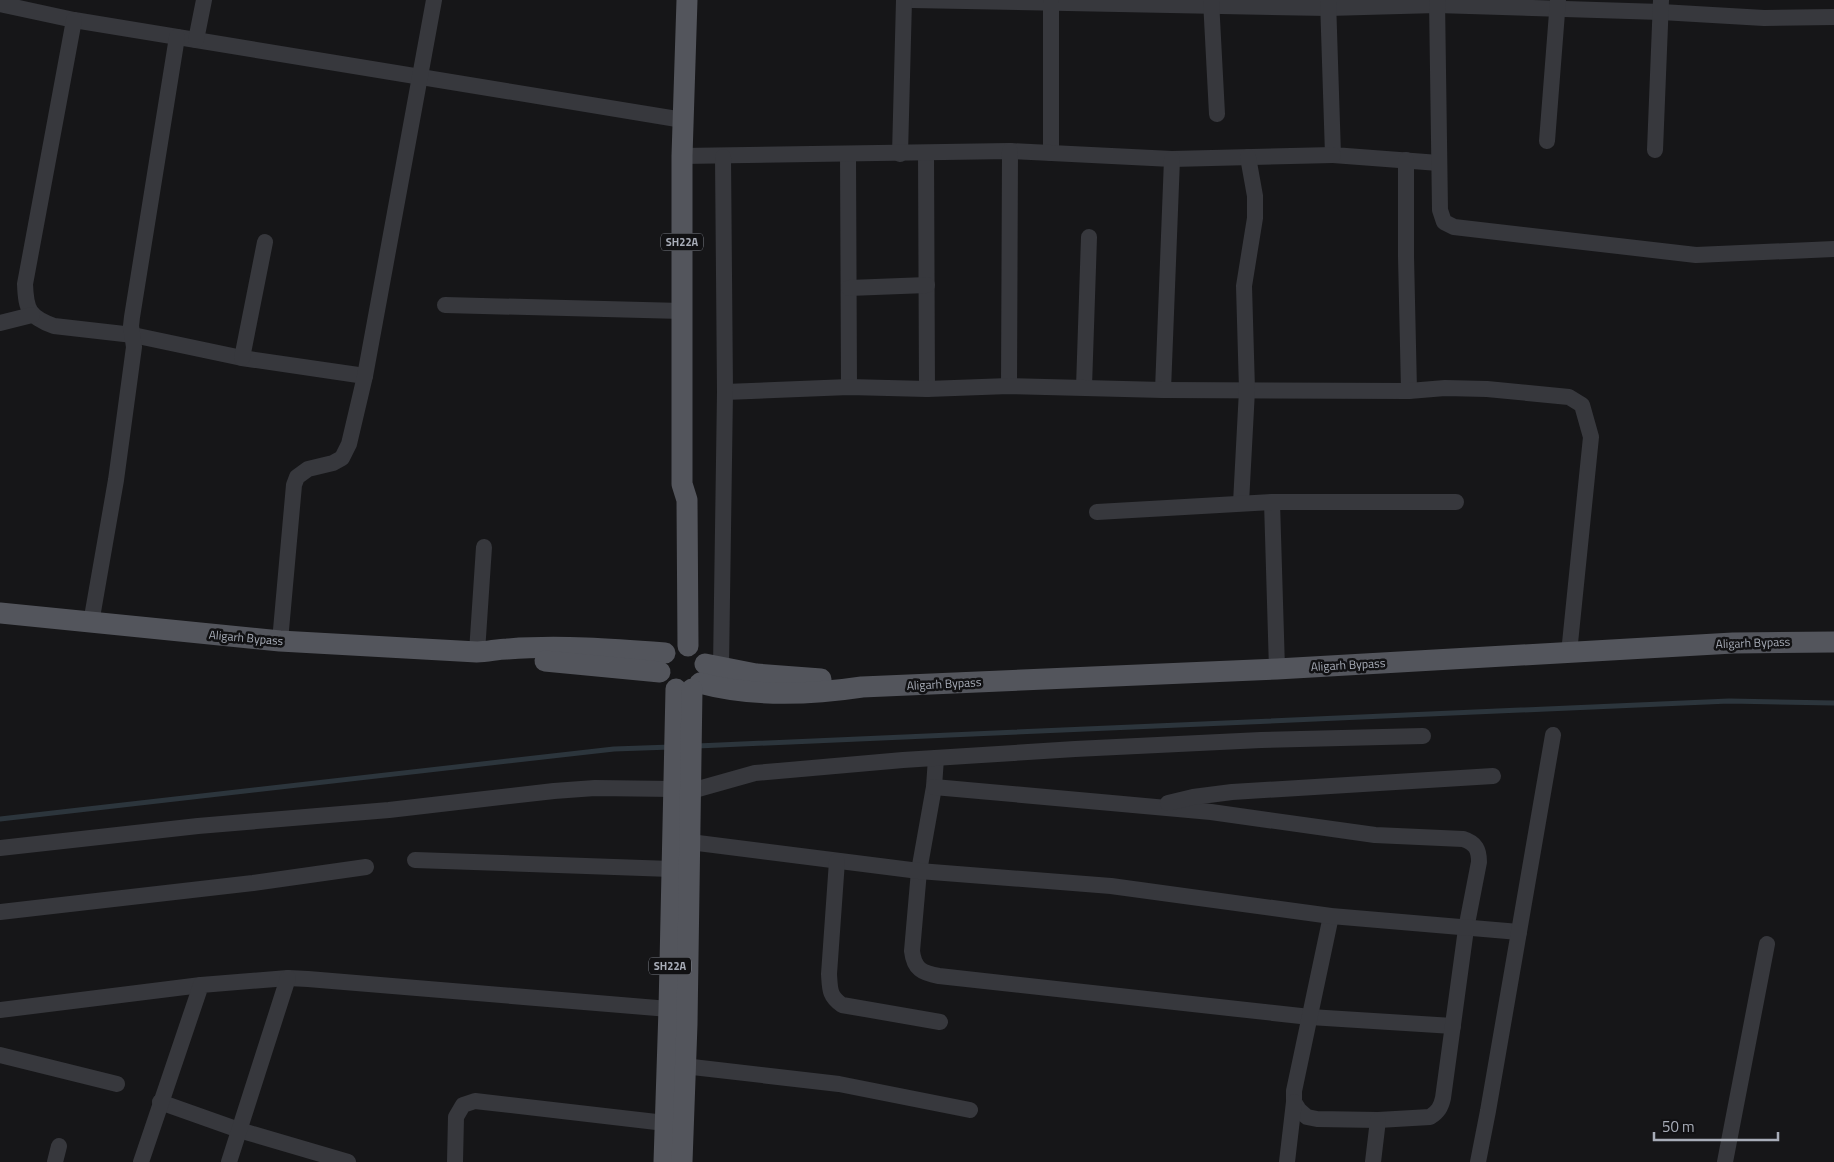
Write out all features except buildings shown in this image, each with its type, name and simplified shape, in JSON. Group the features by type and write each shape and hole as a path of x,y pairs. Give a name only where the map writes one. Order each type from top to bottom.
{"main road":[{"name":"SH22A","path":"671,655 687,500 682,484 682,156 687,0"},
{"name":"Aligarh Bypass","path":"0,613 280,641 485,652 505,649 541,648 621,649 671,655"},
{"name":"Aligarh Bypass","path":"694,687 756,674 830,679 862,687 1277,669 1733,643 1834,642"},
{"path":"693,648 700,654 694,687 664,682 671,655 693,648"},
{"name":"SH22A","path":"682,1162 677,1065 669,1009 671,869 694,687"},
{"name":"SH22A","path":"664,1162 665,1123 677,1065 690,842 683,781"}],"street":[{"path":"196,40 204,0"},
{"path":"280,641 294,485 297,477 308,469 332,463 342,458 349,444 365,376 434,0"},
{"path":"900,154 904,0"},
{"path":"912,0 1051,3 1437,3 1661,6 1764,18 1834,17"},
{"path":"1051,3 1051,153"},
{"path":"1211,3 1217,114"},
{"path":"1437,3 1440,210 1444,222 1454,227 1696,255 1834,249"},
{"path":"0,4 74,20 683,120"},
{"path":"1328,4 1333,156"},
{"path":"1547,141 1557,5"},
{"path":"1655,150 1661,6"},
{"path":"74,20 25,284 26,303 32,316 54,326 133,335 242,358 365,376"},
{"path":"91,623 116,480 134,347 131,326 132,317 177,37"},
{"path":"682,156 926,154 1010,151 1172,159 1333,156 1439,163"},
{"path":"1009,386 1010,151"},
{"path":"926,154 927,389"},
{"path":"848,155 849,387"},
{"path":"694,687 725,392 723,156"},
{"path":"1241,503 1247,390 1244,286 1255,218 1255,196 1248,157"},
{"path":"1163,390 1172,159"},
{"path":"1406,160 1409,391"},
{"path":"1084,387 1089,237"},
{"path":"242,358 265,242"},
{"path":"849,288 927,285"},
{"path":"445,305 682,311"},
{"path":"0,323 32,316"},
{"path":"725,392 849,387 927,389 1009,386 1163,390 1409,391 1445,388 1487,389 1569,396 1582,405 1591,437 1569,653"},
{"path":"1272,502 1277,669"},
{"path":"1097,512 1272,502 1456,502"},
{"path":"484,548 485,652"},
{"path":"1478,1162 1553,735"},
{"path":"0,848 207,825 389,810 554,791 936,758 1261,740 1422,736"},
{"path":"936,758 934,787 919,871 912,951 913,961 919,969 928,974 1310,1017 1453,1026"},
{"path":"1153,806 1192,797 1232,792 1493,776"},
{"path":"934,787 1211,812 1374,836 1463,839 1475,845 1479,854 1479,862 1466,929 1441,1106 1430,1116 1422,1118 1378,1120 1316,1119 1307,1116 1299,1110 1294,1102"},
{"path":"690,842 919,871 1111,886 1331,916 1466,929 1519,932"},
{"path":"415,860 671,869"},
{"path":"837,861 829,974 830,991 835,1000 842,1005 940,1022"},
{"path":"0,912 253,883 366,867"},
{"path":"1287,1162 1297,1073 1331,916"},
{"path":"1725,1162 1768,944"},
{"path":"0,1010 201,985 288,978 669,1009"},
{"path":"229,1162 288,978"},
{"path":"141,1162 201,985"},
{"path":"0,1055 117,1084"},
{"path":"677,1065 839,1084 970,1110"},
{"path":"455,1162 456,1117 463,1105 476,1101 665,1123"},
{"path":"160,1102 239,1130 348,1162"},
{"path":"1373,1162 1378,1120"}],"waterway":[{"path":"697,746 1729,701 1834,703"},
{"path":"0,819 614,749 671,747"}]}
